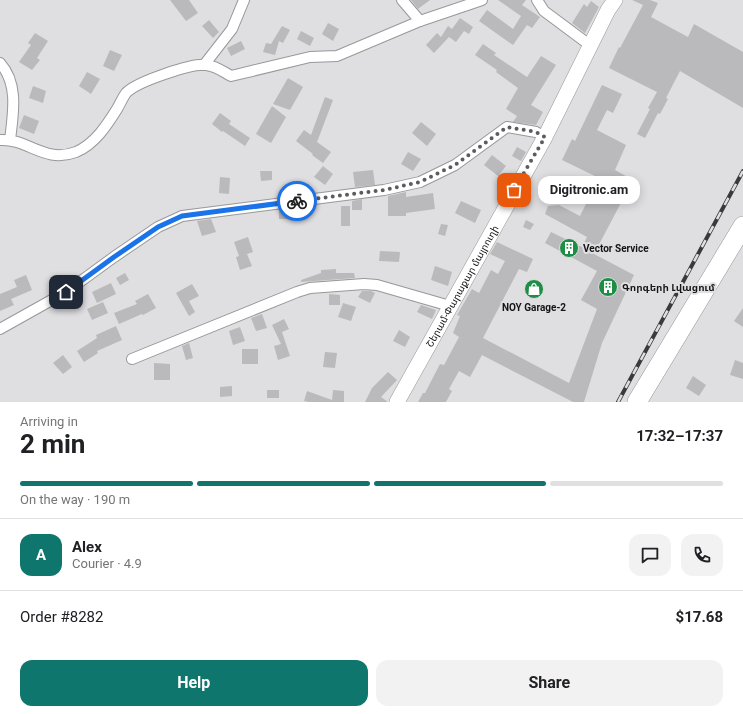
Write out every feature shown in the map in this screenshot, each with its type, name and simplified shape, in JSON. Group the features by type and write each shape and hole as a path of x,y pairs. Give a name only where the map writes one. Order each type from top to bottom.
{"highway":[{"path":"637,402 743,226"},
{"path":"650,402 743,248"}],"street":[{"path":"204,65 232,29 244,0"},
{"path":"402,0 420,22"},
{"path":"0,140 10,140 47,154 63,155 76,152 91,144 117,109 127,92 145,82 184,68 204,65 216,67 231,76 310,57 337,56 420,22 482,0"},
{"path":"537,0 544,11 591,46"},
{"name":"Շերամ-Փարաքար մայրուղի","path":"397,402 545,137 608,10 615,0"},
{"path":"0,63 12,83 13,106 10,140"},
{"path":"0,329 66,292 158,227 182,216 384,190 420,182 455,165 507,127 536,132 545,137"},
{"path":"132,359 310,288 364,284 377,285 450,306"}],"building":[{"path":"170,0 189,0 198,13 186,21"},
{"path":"411,0 430,0 418,9"},
{"path":"498,0 526,0 522,5 540,17 532,28 527,25 513,45 479,21 487,10 513,29 521,16"},
{"path":"632,0 650,0 658,3 651,17 688,37 694,24 743,52 743,108 680,71 666,98 668,99 660,114 658,113 645,138 637,134 650,109 648,108 657,92 609,68 643,5"},
{"path":"591,1 599,7 585,33 572,23 584,4 587,7"},
{"path":"460,18 473,27 469,34 464,31 456,42 449,37 434,53 426,45 437,33 441,37 448,26 452,29"},
{"path":"209,20 219,32 213,38 202,26"},
{"path":"328,23 339,29 333,41 322,34"},
{"path":"282,26 290,30 283,43 279,41 275,55 263,52 266,43 271,44"},
{"path":"301,31 314,38 310,46 297,39"},
{"path":"35,33 48,41 37,58 40,60 32,70 19,62 31,45 28,43"},
{"path":"241,41 245,49 231,56 227,48"},
{"path":"483,44 496,53 494,55 527,77 541,56 556,65 531,105 543,112 536,125 513,122 517,116 506,109 518,88 496,72 497,70 475,55"},
{"path":"110,50 122,55 114,71 103,66"},
{"path":"87,72 100,79 91,94 79,86"},
{"path":"288,78 303,87 290,110 273,104"},
{"path":"602,85 622,94 613,113 607,110 597,130 626,145 615,170 633,180 594,254 634,275 602,343 584,402 573,402 482,355 470,377 459,371 449,389 452,391 446,402 418,402 423,393 425,393 440,364 444,365 459,337 453,333 460,316 457,315 472,289 479,293 491,270 498,274 505,261 490,254 497,242 533,259 527,272 519,269 483,338 569,383 597,309 581,300 597,271 545,243 551,232 582,247 587,237 545,214 548,206 559,205 580,216 599,178 562,160 572,139 575,141"},
{"path":"33,86 46,91 43,103 29,98"},
{"path":"325,97 333,100 317,142 331,152 323,163 296,141 304,130 311,135"},
{"path":"272,106 286,117 271,143 256,134"},
{"path":"220,113 231,121 229,124 250,138 245,146 212,124"},
{"path":"24,115 39,121 34,134 19,128"},
{"path":"421,122 436,134 427,146 412,133"},
{"path":"517,147 526,152 521,161 512,156"},
{"path":"408,152 421,159 413,171 401,164"},
{"path":"492,155 506,166 498,176 484,165"},
{"path":"323,166 333,174 325,185 314,177"},
{"path":"373,170 375,185 355,187 353,172"},
{"path":"260,171 272,171 272,180 261,181"},
{"path":"220,177 230,178 229,194 219,193"},
{"path":"309,184 309,193 297,195 296,185"},
{"path":"406,192 406,197 433,193 435,209 406,213 406,216 388,216 388,196"},
{"path":"362,199 362,210 352,210 352,201"},
{"path":"461,201 481,210 475,223 455,213"},
{"path":"341,206 350,206 350,226 341,226"},
{"path":"279,210 302,210 302,219 279,219"},
{"path":"211,219 216,232 202,236 197,221"},
{"path":"526,220 534,224 530,230 523,227"},
{"path":"441,224 448,225 445,236 438,234"},
{"path":"248,237 253,252 247,254 252,266 240,270 236,257 239,256 234,242"},
{"path":"380,251 400,252 399,262 379,261"},
{"path":"435,266 452,272 448,286 431,280"},
{"path":"336,269 336,273 354,273 355,278 301,282 301,280 321,273 321,270"},
{"path":"125,273 129,280 120,285 116,278"},
{"path":"26,275 32,290 11,299 14,305 0,311 0,294 17,287 14,280"},
{"path":"111,283 116,294 97,303 92,292"},
{"path":"192,284 199,296 189,301 195,312 189,316 176,293"},
{"path":"362,291 371,291 375,293 370,303 358,297"},
{"path":"148,294 156,308 143,315 142,314 119,324 114,313 137,304 135,301"},
{"path":"329,294 340,295 340,305 329,305"},
{"path":"103,302 108,313 92,320 87,309"},
{"path":"343,303 356,307 351,321 338,317"},
{"path":"421,305 436,310 432,319 417,312"},
{"path":"743,308 743,327 734,321"},
{"path":"262,314 267,328 256,331 251,318"},
{"path":"284,319 289,329 282,332 290,356 278,360 274,346 281,344 272,325"},
{"path":"116,326 122,340 97,351 98,353 84,362 77,351 97,338 96,335"},
{"path":"240,327 245,341 233,345 229,331"},
{"path":"399,330 410,337 405,347 393,341"},
{"path":"189,343 193,358 186,360 182,346"},
{"path":"242,349 258,349 258,364 242,364"},
{"path":"325,352 337,353 335,368 323,367"},
{"path":"63,355 72,367 63,374 53,363"},
{"path":"735,360 743,363 743,379 730,375"},
{"path":"154,363 170,364 170,380 154,380"},
{"path":"388,372 397,380 381,397 388,402 365,402 372,388"},
{"path":"693,376 706,385 699,396 686,388"},
{"path":"232,386 232,396 220,397 220,387"},
{"path":"267,390 279,390 279,398 267,398"},
{"path":"333,390 344,391 344,402 304,401 307,391 332,400"}],"railway":[{"path":"618,402 743,171"}],"way so far":[{"path":"297,201 384,190 420,182 455,165 507,127 536,132 545,137 514,190"}],"place":[{"name":"Digitronic.am","path":"514,190"},
{"name":"Vector Service","path":"569,248"},
{"name":"Գորգերի Լվացում","path":"608,287"},
{"name":"NOY Garage-2","path":"534,289"}],"route":[{"path":"66,292 158,227 182,216 297,201"}]}
